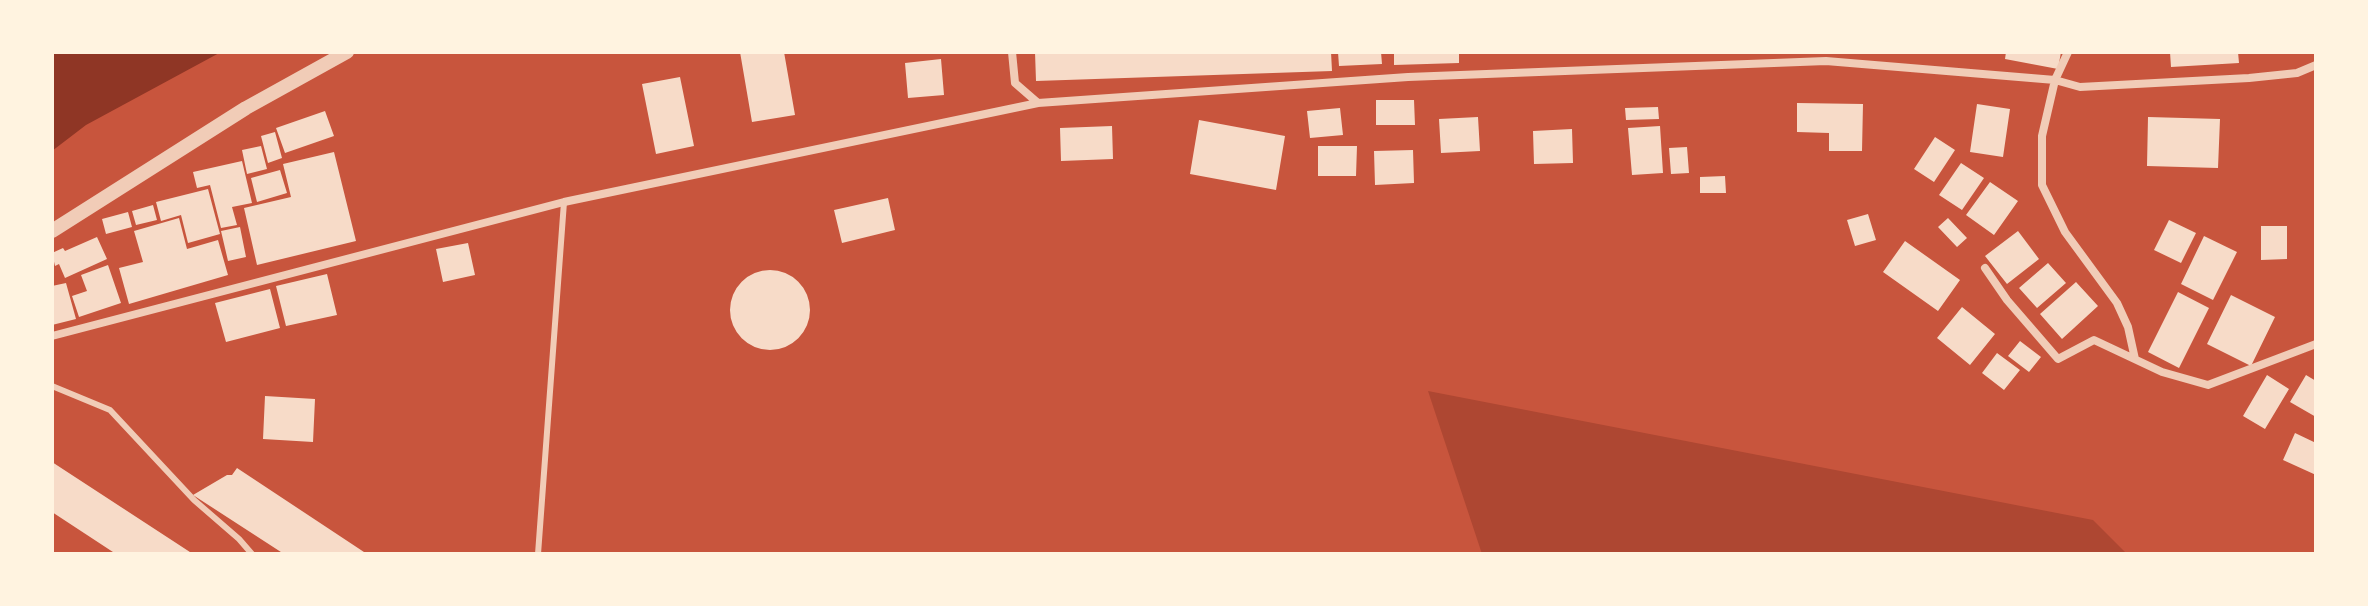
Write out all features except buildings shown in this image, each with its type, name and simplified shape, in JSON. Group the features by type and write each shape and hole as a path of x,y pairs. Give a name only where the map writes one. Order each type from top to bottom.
{"street":[{"path":"52,231 246,108 347,52"},
{"path":"1012,52 1015,83 1038,103"},
{"path":"2068,52 2055,80 2042,136 2042,185 2065,232 2117,303 2128,327 2135,359"},
{"path":"52,336 564,202 1038,103 1408,77 1826,61 2055,80 2080,87 2249,78 2297,73 2316,65"},
{"path":"1985,268 2007,300 2058,359 2094,340 2162,372 2208,385 2316,344"}],"lane":[{"path":"538,554 564,202"},
{"path":"52,386 110,410 194,500 252,554"}],"shaded area":[{"path":"52,52 221,52 86,125 52,151"},
{"path":"1428,391 2093,520 2127,554 1482,554"}]}
